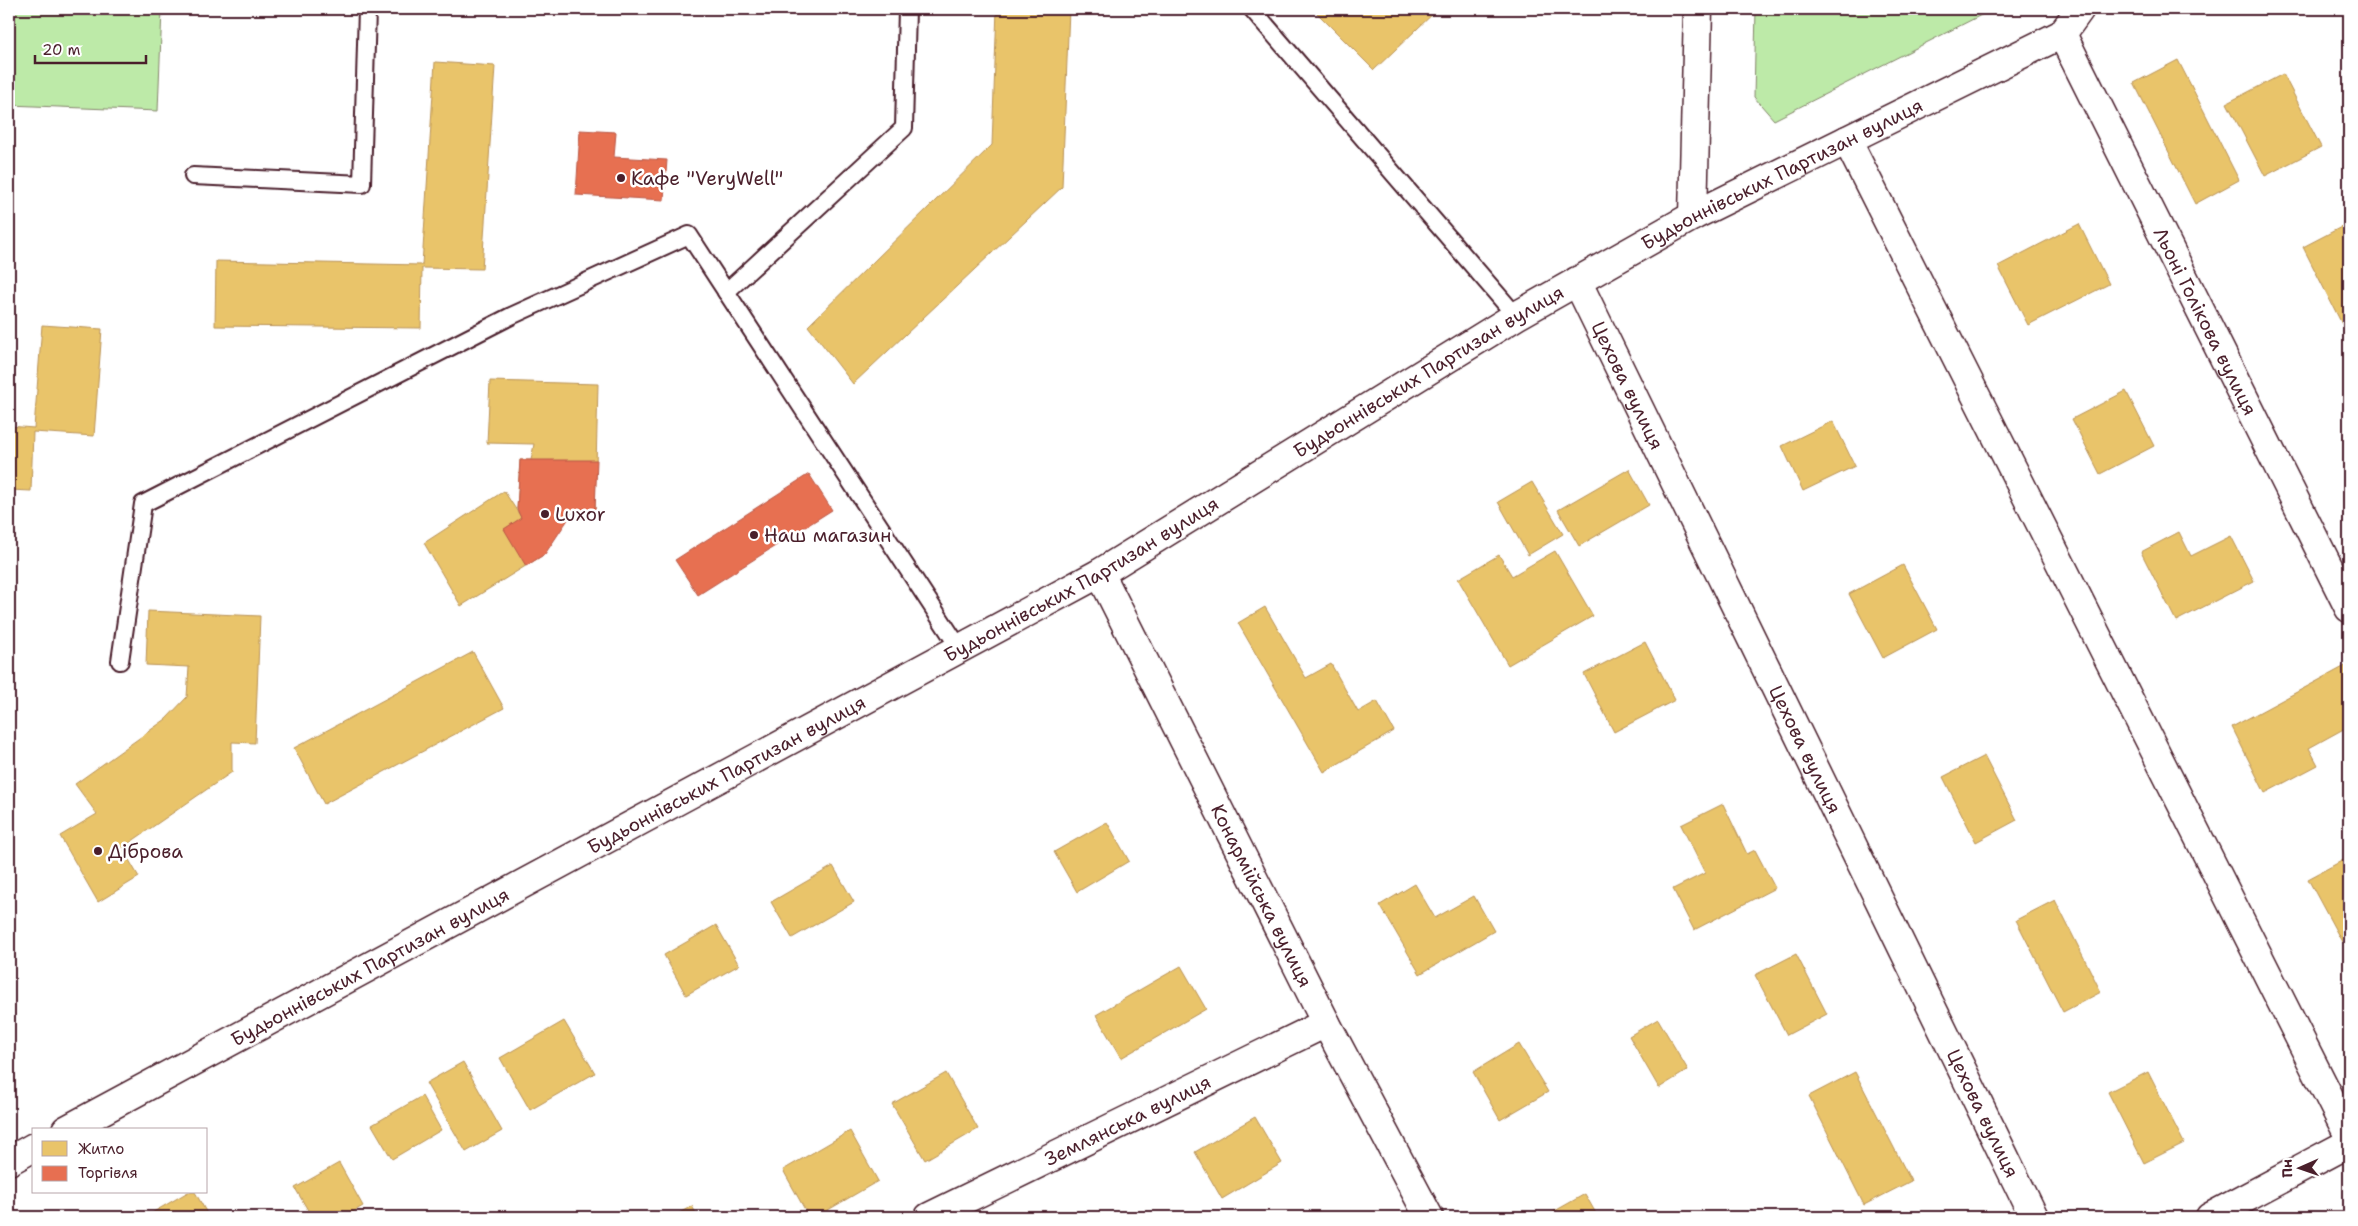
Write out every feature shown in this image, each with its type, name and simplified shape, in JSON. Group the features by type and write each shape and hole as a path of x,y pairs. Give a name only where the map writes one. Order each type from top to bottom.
{"street":[{"path":"1693,216 1698,9"},
{"name":"Будьоннівських Партизан вулиця","path":"70,1128 1100,573 1516,316 1693,216 2062,34 2080,9"},
{"name":"Льоні Голікова вулиця","path":"2062,34 2349,608"},
{"path":"1847,140 2349,1136"},
{"name":"Цехова вулиця","path":"1578,281 2034,1217"},
{"name":"Конармійська вулиця","path":"1100,573 1326,1023 1429,1217"},
{"name":"Землянська вулиця","path":"929,1217 1326,1023"},
{"path":"2210,1217 2349,1142"},
{"path":"9,1160 32,1148"}],"lane":[{"path":"193,176 362,184 367,9"},
{"path":"726,292 904,128 907,9"},
{"path":"1252,9 1516,316"},
{"path":"120,661 143,504 511,316 689,234 960,649"}],"green space":[{"path":"9,9 162,9 158,111 9,105"},
{"path":"1756,9 1993,9 1774,120 1754,97"}],"building: Житло":[{"path":"997,9 1069,9 1062,187 853,384 808,326 992,145"},
{"path":"1319,9 1438,9 1374,70 1316,12"},
{"path":"2178,60 2239,180 2195,204 2134,83"},
{"path":"435,62 495,66 482,269 422,268 421,328 215,326 216,261 422,265"},
{"path":"2283,74 2321,147 2265,176 2227,103"},
{"path":"2349,223 2349,325 2344,328 2303,247"},
{"path":"2079,224 2109,284 2028,325 1998,266"},
{"path":"42,325 102,329 94,436 33,432 31,491 9,490 9,426 34,428"},
{"path":"490,381 598,384 595,510 517,509 520,460 531,460 534,444 487,443"},
{"path":"2126,391 2154,446 2100,474 2072,419"},
{"path":"1833,421 1855,466 1803,491 1782,446"},
{"path":"1629,469 1649,505 1579,546 1558,510"},
{"path":"1532,482 1563,534 1528,555 1498,502"},
{"path":"504,491 545,554 461,606 424,543"},
{"path":"2179,532 2191,556 2231,536 2254,581 2176,621 2141,552"},
{"path":"1555,551 1593,616 1508,665 1458,579 1499,555 1512,576"},
{"path":"1903,565 1937,629 1883,658 1849,594"},
{"path":"1265,607 1306,678 1331,664 1358,712 1377,701 1394,731 1324,772 1238,623"},
{"path":"148,611 260,616 255,743 232,742 232,772 122,848 139,877 98,902 60,836 97,814 75,784 166,719 187,697 189,667 146,665"},
{"path":"1645,642 1675,700 1614,732 1584,674"},
{"path":"473,652 504,708 324,804 294,748"},
{"path":"2347,665 2349,669 2349,726 2309,748 2318,765 2265,793 2232,727"},
{"path":"1984,756 2017,820 1976,842 1943,777"},
{"path":"1723,804 1747,854 1755,850 1775,888 1694,930 1673,889 1705,873 1681,825"},
{"path":"1107,822 1129,861 1077,892 1054,852"},
{"path":"2349,857 2349,938 2342,942 2308,879"},
{"path":"833,866 854,902 792,938 771,902"},
{"path":"1415,884 1435,918 1474,896 1494,931 1420,974 1380,905"},
{"path":"2055,900 2101,992 2063,1012 2016,920"},
{"path":"716,925 739,965 686,995 664,955"},
{"path":"1796,954 1827,1014 1787,1035 1755,975"},
{"path":"1181,966 1206,1009 1121,1058 1096,1015"},
{"path":"1658,1019 1688,1070 1659,1088 1629,1036"},
{"path":"564,1021 595,1073 530,1110 500,1058"},
{"path":"1519,1044 1548,1092 1500,1120 1473,1072"},
{"path":"463,1062 502,1131 466,1152 426,1083"},
{"path":"1855,1072 1911,1181 1864,1205 1809,1096"},
{"path":"2148,1072 2184,1143 2144,1163 2108,1092"},
{"path":"946,1073 978,1129 925,1160 892,1104"},
{"path":"422,1096 441,1130 392,1159 372,1125"},
{"path":"1255,1117 1282,1163 1222,1199 1195,1152"},
{"path":"850,1131 878,1181 816,1217 809,1217 783,1170"},
{"path":"339,1163 363,1206 344,1217 312,1217 295,1188"},
{"path":"185,1194 196,1194 209,1217 145,1217"},
{"path":"1585,1194 1598,1217 1546,1216"},
{"path":"692,1206 698,1217 672,1217"}],"building: Торгівля":[{"name":"Кафе \"VeryWell\"","path":"580,130 616,132 614,157 667,160 664,200 576,195"},
{"name":"Luxor","path":"520,460 597,460 595,510 575,509 545,554 526,566 504,529 521,518 517,509"},
{"name":"Наш магазин","path":"809,474 832,510 698,595 675,560"}],"place":[{"name":"Кафе \"VeryWell\"","path":"621,178"},
{"name":"Luxor","path":"545,514"},
{"name":"Наш магазин","path":"754,535"},
{"name":"Діброва","path":"98,851"}]}
